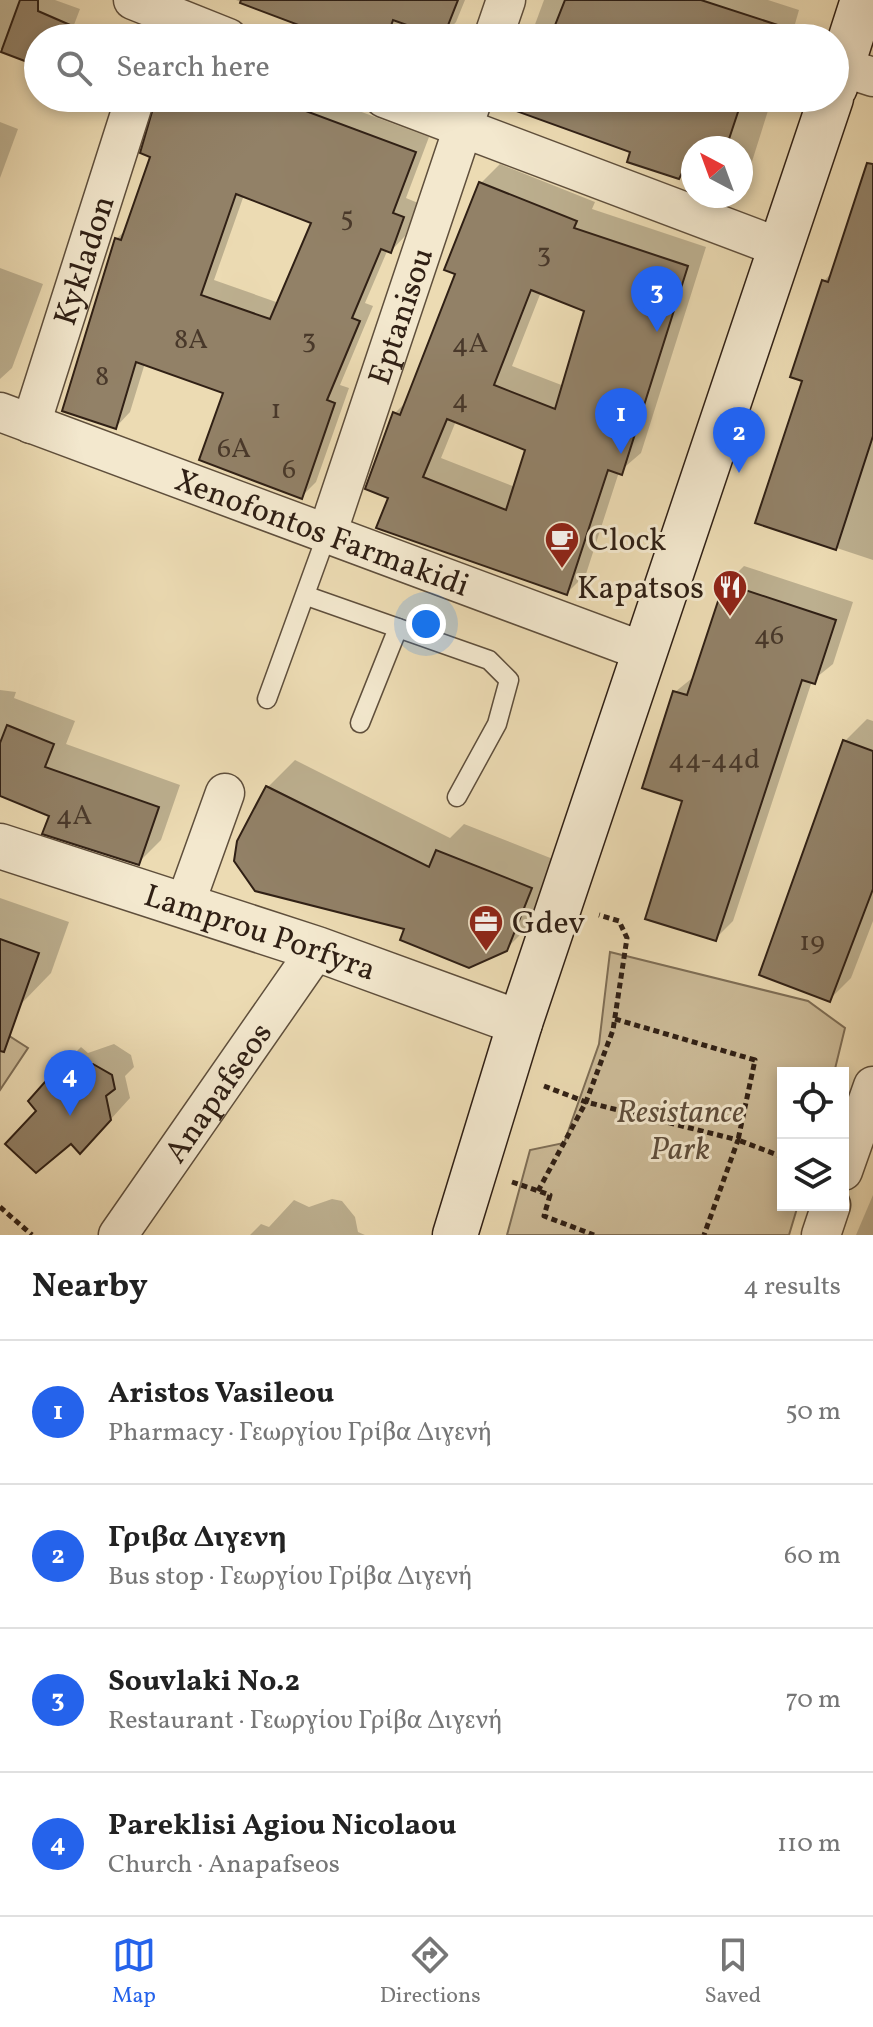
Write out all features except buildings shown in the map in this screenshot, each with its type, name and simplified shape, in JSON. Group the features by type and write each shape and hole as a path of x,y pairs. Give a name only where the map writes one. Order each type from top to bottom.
{"main road":[{"path":"849,64 863,0"},
{"path":"455,1235 520,1023 781,248 833,112"},
{"name":"Lamprou Porfyra","path":"0,846 317,949 520,1023"}],"street":[{"path":"498,24 506,0"},
{"path":"154,13 187,24"},
{"name":"Kykladon","path":"15,418 130,112"},
{"path":"468,113 781,248"},
{"name":"Eptanisou","path":"327,534 468,113"},
{"name":"Xenofontos Farmakidi","path":"15,418 645,652"},
{"path":"184,907 225,793"},
{"name":"Anapafseos","path":"118,1235 317,949"},
{"path":"849,1154 873,1086"},
{"path":"821,1235 829,1211"}],"lane":[{"path":"267,699 327,534"},
{"path":"307,596 489,660 509,680 497,724 457,797"},
{"path":"360,723 398,628"}],"path":[{"path":"538,1191 586,1102 615,1019 627,938 619,921 560,904"},
{"path":"615,1019 755,1060 738,1140 704,1235"},
{"path":"507,1073 586,1102 738,1140 777,1155"},
{"path":"477,1170 550,1195 544,1216 594,1235"},
{"path":"0,1207 32,1235"}],"green space":[{"name":"Resistance Park","path":"610,952 808,1001 845,1028 835,1067 777,1067 777,1211 796,1211 789,1235 507,1235 530,1150 564,1143 599,1044"},
{"path":"0,1030 28,1048 0,1090"}],"place":[{"name":"Souvlaki No.2","path":"657,332"},
{"name":"Aristos Vasileou","path":"621,454"},
{"name":"Γριβα Διγενη","path":"739,473"},
{"name":"Clock","path":"562,570"},
{"name":"Kapatsos","path":"730,618"},
{"name":"Gdev","path":"486,953"},
{"name":"Pareklisi Agiou Nicolaou","path":"70,1116"}]}
